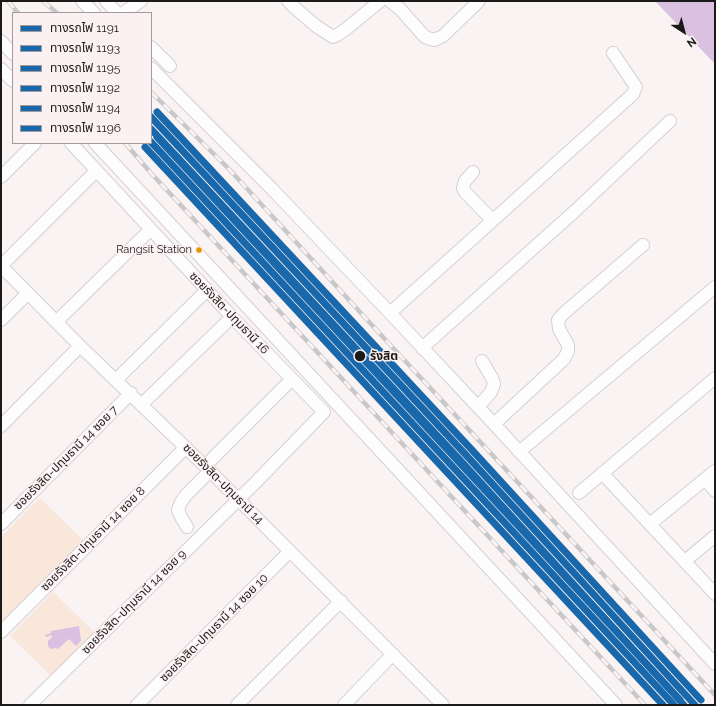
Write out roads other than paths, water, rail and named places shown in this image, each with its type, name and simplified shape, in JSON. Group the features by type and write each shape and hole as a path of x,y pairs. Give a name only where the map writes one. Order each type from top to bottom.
{"street":[{"path":"82,1 93,12"},
{"path":"106,1 117,12"},
{"path":"124,12 141,1"},
{"path":"288,1 294,8 332,37 337,36 380,1"},
{"path":"390,1 424,37 434,40 443,36 479,1"},
{"path":"1,41 12,53"},
{"path":"152,48 170,66"},
{"path":"390,313 633,94 636,87 613,52"},
{"path":"1,69 12,80"},
{"path":"152,69 272,189 390,313 715,664"},
{"path":"422,348 575,211 670,121"},
{"path":"3,172 34,144"},
{"name":"ซอยรังสิต-ปทุมธานี 16","path":"72,144 150,230 324,412"},
{"path":"96,144 616,705"},
{"path":"1,266 96,171"},
{"path":"473,172 465,181 463,188 465,192 492,220"},
{"path":"56,322 150,230"},
{"path":"494,424 564,358 568,351 568,345 559,329 558,320 563,314 643,246"},
{"name":"ซอยรังสิต-ปทุมธานี 14","path":"1,266 80,346 186,447 443,705"},
{"path":"519,452 715,288"},
{"path":"116,380 207,290"},
{"path":"1,320 28,293"},
{"path":"142,404 232,317"},
{"path":"1,426 80,346"},
{"path":"478,407 491,392 494,384 482,361"},
{"path":"579,493 715,378"},
{"path":"187,527 178,510 181,502 208,469 292,379"},
{"name":"ซอยรังสิต-ปทุมธานี 14 ซอย 7","path":"1,524 131,393"},
{"name":"ซอยรังสิต-ปทุมธานี 14 ซอย 9","path":"30,705 239,500 324,412"},
{"name":"ซอยรังสิต-ปทุมธานี 14 ซอย 8","path":"1,632 186,447"},
{"path":"650,524 706,480 715,471"},
{"path":"602,473 715,594"},
{"path":"706,480 715,491"},
{"path":"685,561 715,536"},
{"name":"ซอยรังสิต-ปทุมธานี 14 ซอย 10","path":"137,705 290,551"},
{"path":"237,705 340,601"},
{"path":"344,705 393,654"}],"railway":[{"path":"8,1 17,12"},
{"path":"43,1 56,12"},
{"path":"152,93 229,169 715,695"},
{"path":"126,144 150,172 645,705"}],"rail line":[{"name":"1195","path":"157,112 472,450 701,700"},
{"name":"1191","path":"152,118 466,455 695,705"},
{"name":"1193","path":"152,130 460,460 684,705"},
{"name":"1196","path":"157,137 680,700"},
{"name":"1192","path":"152,143 674,705"},
{"name":"1194","path":"145,147 663,705"}],"place":[{"name":"Rangsit Station","path":"199,250"},
{"name":"รังสิต","path":"360,356"}]}
